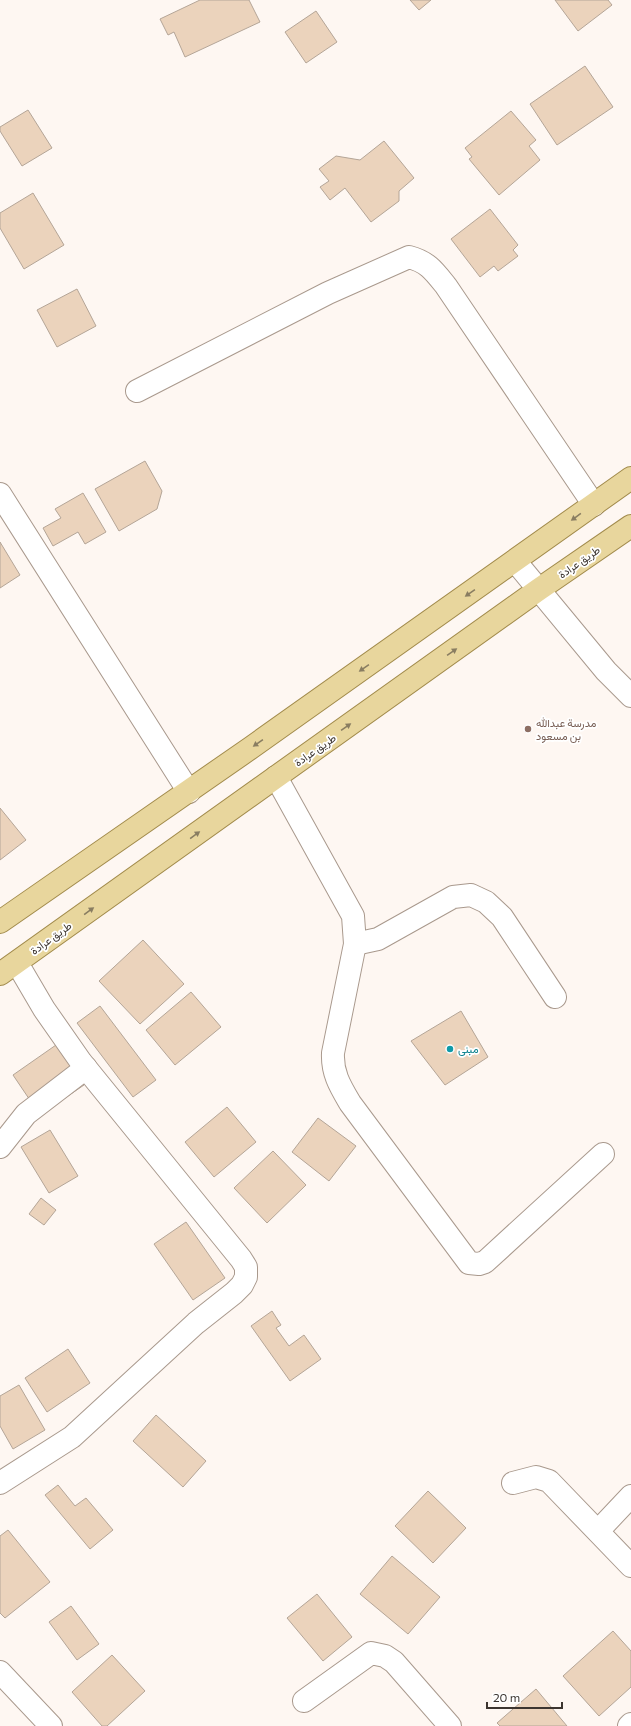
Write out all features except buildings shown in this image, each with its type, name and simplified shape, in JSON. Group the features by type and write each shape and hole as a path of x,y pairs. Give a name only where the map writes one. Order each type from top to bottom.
{"main road":[{"path":"0,922 189,792 631,478"},
{"name":"طريق عرادة","path":"8,968 538,590 631,526"}],"street":[{"path":"137,391 328,293 409,257 420,260 432,269 446,286 594,505"},
{"path":"0,494 189,792"},
{"path":"515,561 606,671 631,696"},
{"path":"276,777 353,916 355,944 333,1053 332,1064 335,1077 350,1103 469,1263 479,1264 485,1262 603,1154"},
{"path":"355,944 378,939 453,897 471,895 486,902 502,917 555,997"},
{"path":"0,1483 72,1436 196,1323 234,1293 242,1285 246,1277 246,1267 241,1260 86,1068 51,1020 8,968"},
{"path":"0,1147 26,1114 86,1068"},
{"path":"513,1483 536,1477 550,1481 631,1566"},
{"path":"598,1531 631,1496"},
{"path":"304,1701 371,1654 378,1654 385,1656 394,1662 450,1726"},
{"path":"0,1672 51,1726"}],"place":[{"name":"مدرسة عبدالله بن مسعود","path":"528,729"},
{"name":"مبنى","path":"450,1049"}]}
